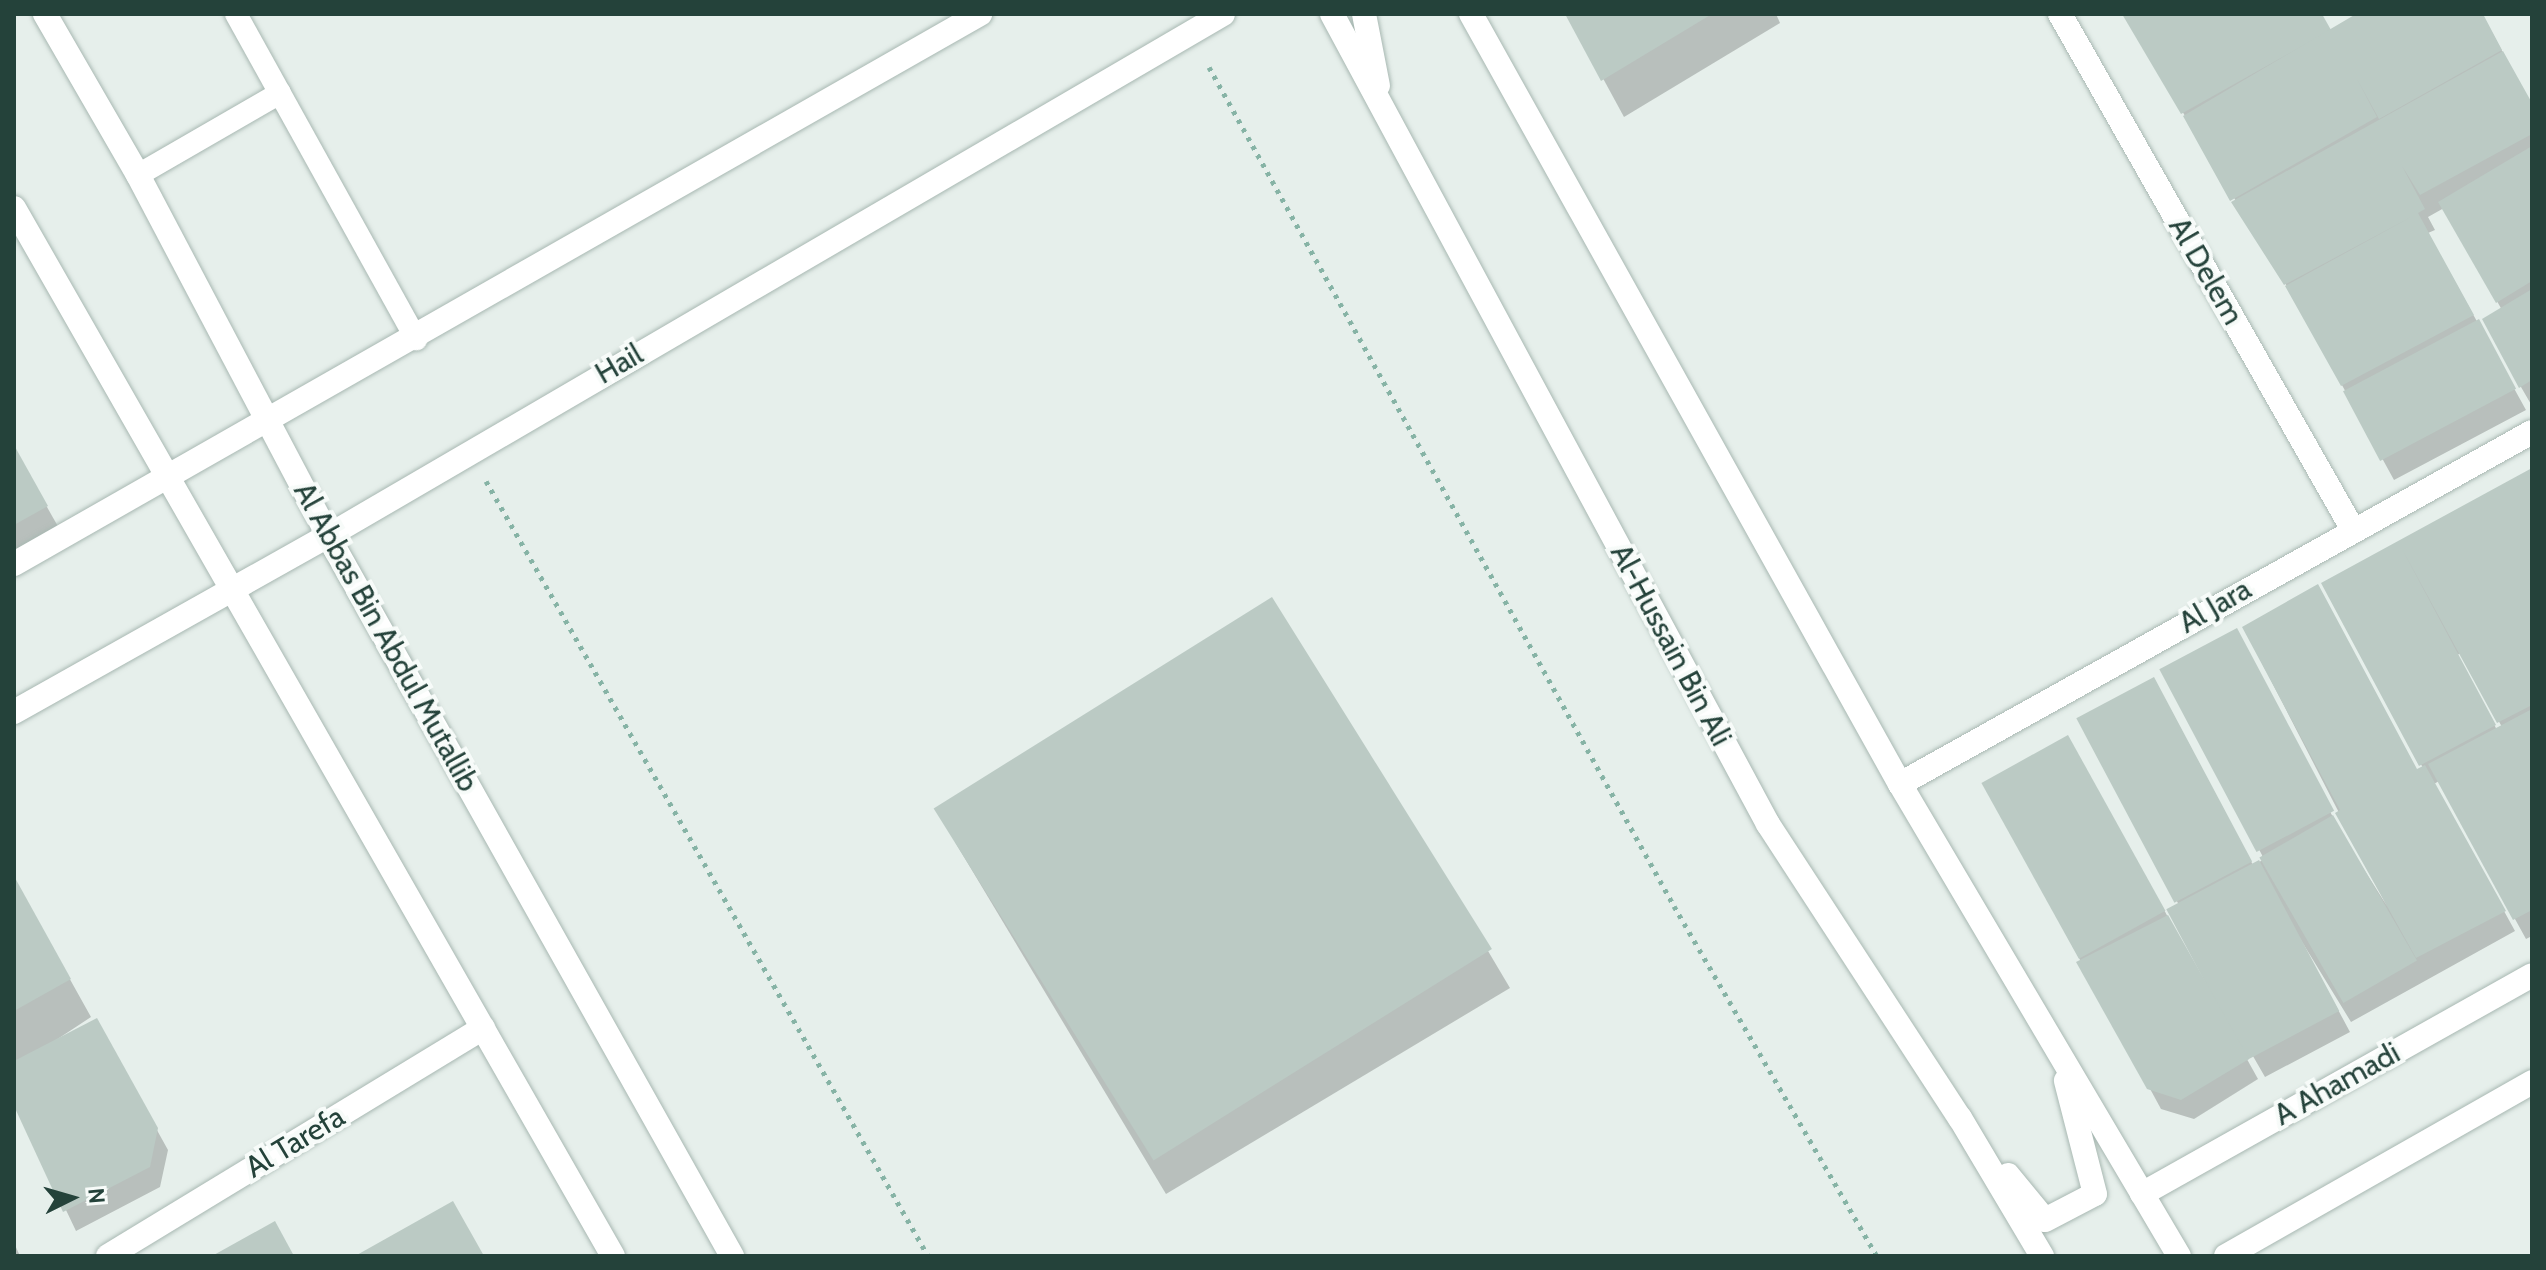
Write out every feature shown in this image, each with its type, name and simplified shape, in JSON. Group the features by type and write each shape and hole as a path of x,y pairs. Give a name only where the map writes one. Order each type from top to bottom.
{"street":[{"name":"Al Abbas Bin Abdul Mutallib","path":"45,14 138,175 328,536 732,1256"},
{"path":"14,564 416,339 980,14"},
{"name":"Hail","path":"14,712 328,536 1223,14"},
{"name":"Al-Hussain Bin Ali","path":"1332,14 1768,824 1960,1118 2042,1256"},
{"path":"1364,14 1384,114"},
{"path":"1463,14 1486,40"},
{"path":"1471,14 1900,784 2179,1256"},
{"name":"Al Delem","path":"2060,14 2352,528"},
{"path":"14,208 613,1256"},
{"name":"Al Jara","path":"1900,784 2352,528 2532,432"},
{"name":"A Ahamadi","path":"2142,1194 2532,975"},
{"name":"Al Tarefa","path":"108,1256 483,1028"},
{"path":"1960,1118 2045,1220 2095,1194 2058,1052"},
{"path":"2226,1256 2532,1082"}],"lane":[{"path":"236,14 416,339"},
{"path":"138,175 280,93"}],"path":[{"path":"1199,73 1212,65 1674,906 1877,1256"},
{"path":"482,475 928,1256"}],"building":[{"path":"1565,14 1712,14 1601,81"},
{"path":"2122,14 2322,14 2331,30 2181,114"},
{"path":"2356,14 2483,14 2502,50 2379,119 2357,79 2377,117 2230,201 2183,116"},
{"path":"2503,51 2532,103 2532,134 2420,195 2402,166 2425,209 2418,213 2474,315 2341,386 2285,286 2413,216 2284,285 2231,202"},
{"path":"2532,146 2532,281 2496,303 2438,202"},
{"path":"2532,289 2532,380 2519,388 2482,319"},
{"path":"2479,319 2516,389 2380,461 2343,391"},
{"path":"14,445 48,506 14,525"},
{"path":"2532,468 2532,705 2497,723 2402,549 2496,725 2419,766 2321,583"},
{"path":"2318,584 2417,769 2425,765 2506,911 2416,958 2335,813 2340,810 2242,627"},
{"path":"1272,597 1492,949 1154,1160 934,808"},
{"path":"2237,628 2334,811 2256,852 2159,669"},
{"path":"2154,677 2252,862 2174,903 2076,718"},
{"path":"2532,709 2532,910 2513,920 2428,764"},
{"path":"2068,735 2165,911 2079,959 1981,783"},
{"path":"2333,815 2417,960 2343,1003 2259,858"},
{"path":"2259,860 2339,1011 2247,1060 2166,909"},
{"path":"14,876 71,979 14,1011"},
{"path":"2168,915 2249,1059 2181,1100 2147,1089 2076,962"},
{"path":"97,1018 158,1128 150,1167 63,1212 14,1106 14,1061"},
{"path":"453,1201 484,1256 355,1256"},
{"path":"275,1221 294,1256 212,1256"}]}
